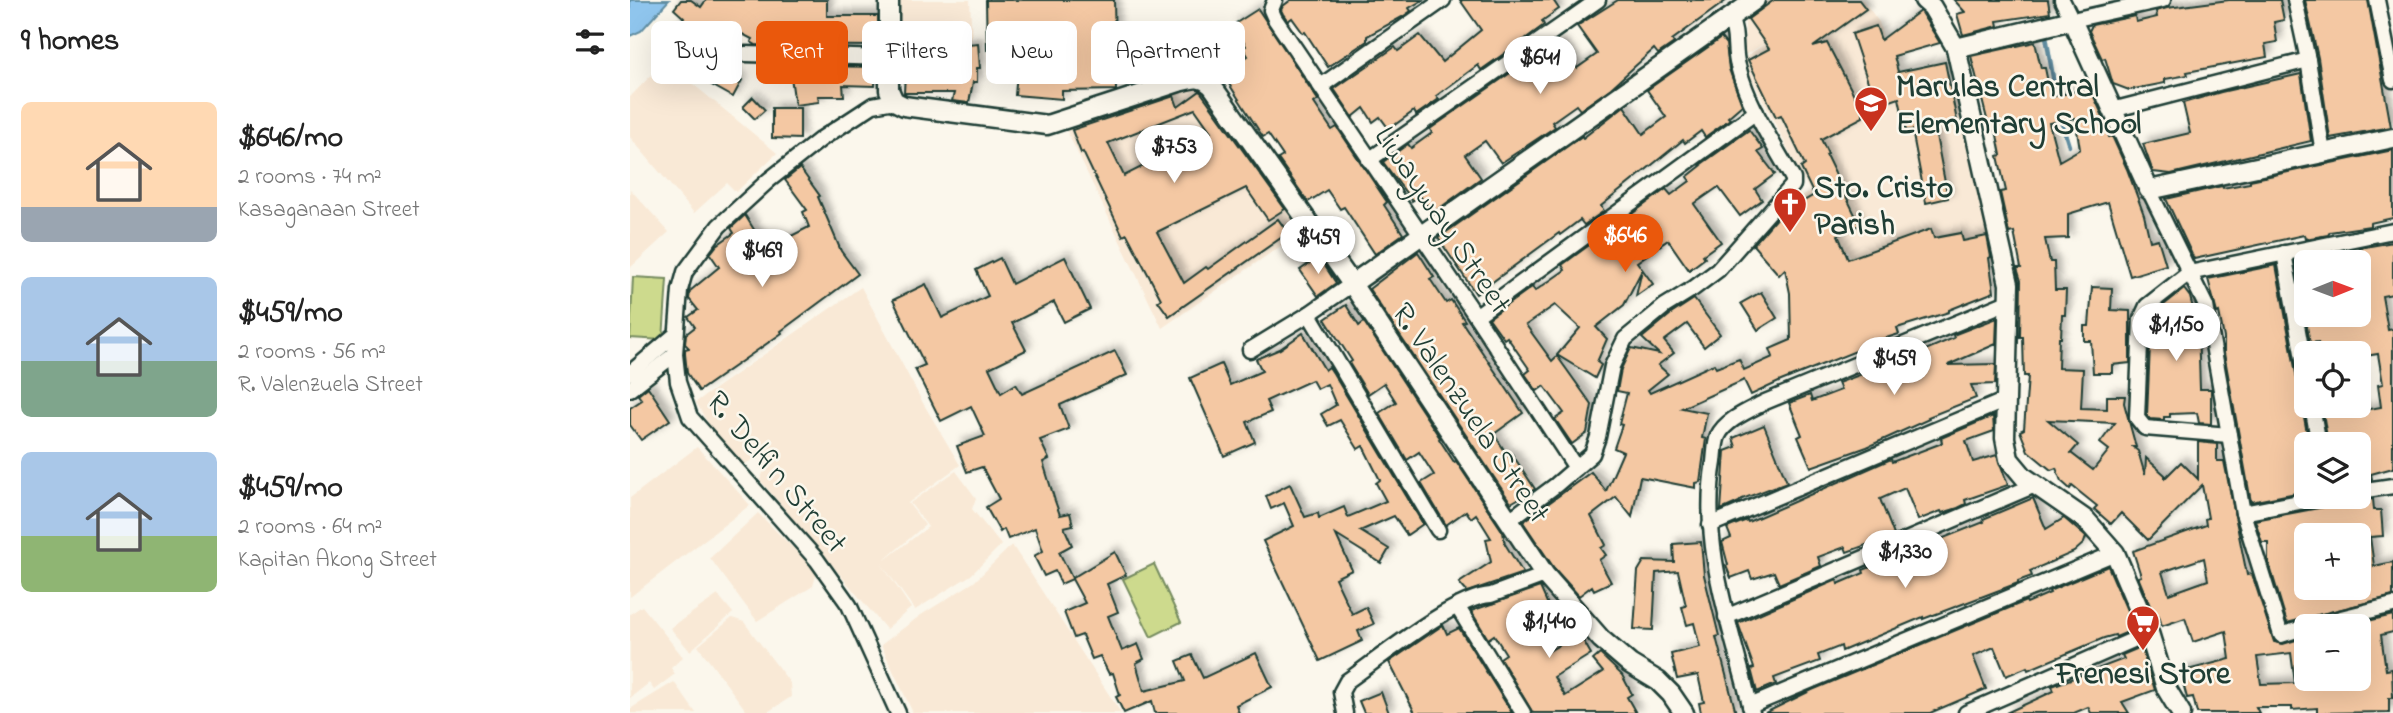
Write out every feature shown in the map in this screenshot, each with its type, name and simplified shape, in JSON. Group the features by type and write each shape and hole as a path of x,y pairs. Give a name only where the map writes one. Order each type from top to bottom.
{"street":[{"path":"889,0 889,21"},
{"name":"Liwayway Street","path":"1275,0 1271,10 1275,19 1576,468"},
{"path":"1321,86 1443,0"},
{"path":"1369,160 1598,0"},
{"path":"1924,0 1932,7 1956,48 2009,284 2005,438 2009,458 2035,485 2086,520 2115,553 2149,633 2166,688 2178,708 2159,713"},
{"path":"2063,0 2149,190 2206,306 2243,513 2281,635 2294,631"},
{"path":"1956,48 2163,0"},
{"path":"2295,0 2323,153"},
{"path":"2378,0 2390,48 2393,80"},
{"path":"1250,350 1352,284 1731,18 1748,2"},
{"path":"1508,521 1592,453 1598,437 1609,373 1625,339 1665,306 1718,270 1793,185 1793,179 1756,111 1738,67 1736,32 1731,18"},
{"path":"745,54 862,57"},
{"path":"2112,110 2308,60"},
{"name":"R. Valenzuela Street","path":"894,101 904,106 1047,125 1194,78 1204,78 1352,284 1545,575 1601,639 1630,664 1658,681 1684,713"},
{"path":"889,84 894,101"},
{"name":"R. Delfin Street","path":"894,101 873,105 832,131 769,180 719,226 685,272 680,290 675,354 678,382 690,417 817,559 849,605 898,713"},
{"path":"1476,316 1756,111"},
{"path":"2149,190 2393,138"},
{"path":"2229,435 2145,428 2137,418 2141,319 2147,306 2189,273 2393,231"},
{"path":"2284,253 2300,341"},
{"path":"2010,301 1765,402 1735,419 1718,435 1710,484 1710,525 1726,617 1751,709 2115,553"},
{"path":"1309,314 1438,530"},
{"path":"630,373 675,335"},
{"path":"630,388 675,354"},
{"path":"1710,525 2006,400"},
{"path":"1726,617 2035,485"},
{"path":"2371,489 2393,486"},
{"path":"2243,513 2294,503"},
{"path":"1345,713 1341,692 1347,681 1457,606 1545,575"},
{"path":"2358,614 2393,605"},
{"path":"1457,606 1523,713"},
{"path":"1966,713 2149,633"}],"shaded area":[{"path":"899,0 970,0 971,21 899,21"},
{"name":"Marulas Central Elementary School","path":"1770,0 1863,0 1879,22 1897,101 1953,91 1996,259 1861,283 1847,250 1822,261 1792,203 1810,192 1749,73 1744,58 1767,42 1745,55 1745,17"},
{"path":"651,75 651,84 693,84 777,153 736,192 727,183 694,213 630,137 630,97"},
{"path":"1192,84 1204,86 1304,230 1162,328 1064,125"},
{"path":"630,189 669,232 630,268"},
{"path":"861,287 923,403 960,465 908,503 925,525 882,562 928,527 910,503 956,471 976,498 972,509 1001,545 971,575 915,610 880,562 911,608 886,629 760,480 766,466 763,455 742,465 710,427 696,402"},
{"path":"697,447 750,505 630,597 630,498"},
{"path":"758,513 817,572 813,586 757,621 710,558"},
{"path":"1012,545 1121,713 913,713 881,645 921,615 974,582"},
{"path":"718,595 733,613 690,651 670,628"},
{"path":"642,606 683,657 671,668 675,674 654,690 649,683 630,698 630,614"},
{"path":"732,618 744,622 790,683 791,697 766,713 748,713 698,646"},
{"path":"674,682 696,713 630,713 630,709"}],"green space":[{"path":"633,277 667,279 663,340 630,338"},
{"path":"1154,564 1181,622 1151,637 1123,579"}],"water":[{"path":"630,0 669,0 641,31 630,36"}],"building":[{"path":"681,0 691,0 701,7 706,0 827,0 827,16 878,16 878,21 862,21 862,46 848,46 848,21 756,21 756,45 751,42 752,39 742,34 742,21 681,21 684,18 674,9"},
{"path":"986,0 1114,0 1114,21 1091,21 1091,84 1116,84 1116,90 1062,91 1062,99 1015,95 1016,84 1077,84 1077,21 986,21"},
{"path":"1291,0 1423,0 1409,8 1411,11 1404,16 1367,36 1367,41 1328,67 1305,32 1303,33 1292,18 1288,21 1283,14 1283,6"},
{"path":"1460,0 1553,0 1559,9 1542,21 1544,25 1481,70 1478,65 1436,96 1439,99 1416,115 1414,111 1389,129 1380,117 1373,122 1364,108 1353,117 1334,89 1395,47 1398,51 1420,35 1442,62 1481,30"},
{"path":"1618,0 1727,0 1672,40 1674,43 1658,54 1654,49 1611,88 1580,110 1576,105 1552,122 1555,127 1501,163 1485,141 1465,155 1481,178 1433,213 1420,196 1412,201 1383,162 1408,144 1411,148 1432,133 1430,129 1536,55 1538,58 1559,43 1577,68 1597,54 1577,26"},
{"path":"1774,0 1859,0 1866,9 1813,47 1827,43 1863,112 1863,117 1821,139 1860,225 1838,235 1848,259 1931,229 1934,238 1961,233 1963,241 1987,236 1994,292 1949,312 1897,328 1899,334 1860,346 1861,349 1751,395 1744,380 1682,408 1707,413 1702,438 1706,439 1700,482 1696,483 1696,488 1640,477 1632,517 1616,497 1591,516 1606,545 1601,548 1606,555 1599,560 1611,582 1594,590 1592,586 1579,596 1554,568 1523,522 1591,472 1606,491 1623,452 1614,448 1622,425 1619,424 1627,393 1617,391 1621,369 1631,348 1659,354 1642,338 1694,299 1720,334 1704,347 1687,324 1664,341 1674,353 1658,365 1668,374 1648,390 1650,393 1714,364 1716,368 1739,359 1744,370 1773,357 1770,349 1791,340 1790,293 1785,269 1779,275 1753,245 1778,216 1814,195 1801,168 1805,165 1781,115 1776,117 1748,60 1769,49 1748,19"},
{"path":"1954,0 2048,0 2050,13 1997,21 1998,26 1963,35 1957,14 1965,12"},
{"path":"2229,0 2280,0 2284,20 2274,22 2277,42 2265,44 2267,57 2187,72 2188,75 2165,79 2165,83 2129,90 2113,84 2105,58 2102,59 2089,31 2092,25 2135,16 2136,22 2157,17 2156,11 2167,8"},
{"path":"2305,0 2368,0 2391,127 2330,138 2318,58"},
{"path":"1258,9 1318,100 1314,103 1332,130 1337,127 1387,202 1384,205 1403,234 1375,254 1344,207 1340,209 1327,190 1308,202 1278,159 1283,156 1268,134 1263,137 1229,84 1245,84 1245,58 1248,56 1245,51 1245,21 1239,21"},
{"path":"1920,11 1940,43 1894,56 1898,72 1945,62 1957,121 1934,125 1948,198 1926,203 1912,130 1906,131 1899,98 1876,106 1852,34 1876,26 1881,40"},
{"path":"1721,38 1726,44 1729,69 1742,105 1728,117 1730,119 1705,137 1701,131 1685,143 1683,140 1601,206 1604,211 1584,225 1580,220 1560,235 1559,233 1476,294 1438,238 1582,136 1583,138 1624,106 1643,134 1666,117 1647,90"},
{"path":"2035,42 2041,68 2045,68 2051,97 2090,88 2106,123 2109,137 2112,136 2127,169 2144,215 2150,241 2158,239 2166,265 2130,276 2108,202 2068,214 2068,238 2045,239 2050,262 2054,262 2055,290 2066,290 2058,368 2083,369 2081,408 2107,409 2107,396 2125,396 2124,403 2136,447 2133,447 2138,451 2145,475 2146,458 2165,478 2181,462 2198,479 2198,442 2217,444 2217,461 2224,461 2247,575 2252,574 2274,642 2283,644 2294,641 2294,676 2291,653 2257,657 2261,684 2294,683 2294,691 2371,691 2371,620 2393,615 2393,632 2381,635 2386,670 2392,669 2393,698 2389,698 2389,712 2317,713 2317,708 2292,710 2292,707 2256,707 2259,713 2197,713 2193,697 2187,698 2180,672 2230,659 2226,631 2193,642 2185,618 2162,626 2159,616 2155,618 2138,577 2141,576 2133,551 2206,525 2205,519 2208,518 2202,485 2148,540 2121,513 2111,524 2094,509 2097,506 2072,486 2070,489 2061,481 2056,468 2051,470 2028,451 2020,431 2024,429 2028,376 2024,376 2023,337 2020,337 2021,281 2017,268 2021,268 2014,232 2009,233 2000,192 2006,191 1998,156 2001,155 1996,130 1990,131 1971,56","holes":["2075,118 2080,149 2059,161 2049,123","2048,420 2115,423 2100,443 2109,450 2093,470 2071,453 2078,445","2204,558 2208,580 2169,594 2162,572"]},
{"path":"978,43 980,68 977,68 977,82 973,82 969,103 952,101 954,93 904,93 904,84 972,84 972,44"},
{"path":"848,66 862,67 862,84 875,84 843,85 844,96 818,96 819,102 795,105 792,84 848,84"},
{"path":"2301,74 2311,141 2171,174 2153,172 2143,144 2190,133 2183,103"},
{"path":"710,84 740,84 733,97"},
{"path":"1200,91 1285,209 1268,220 1246,188 1157,232 1184,283 1278,219 1288,233 1169,316 1158,301 1161,299 1127,234 1123,236 1072,130 1174,96 1178,107","holes":["1195,109 1211,132 1124,176 1108,143"]},
{"path":"753,97 765,110 755,119 743,107"},
{"path":"772,108 800,108 800,139 772,138"},
{"path":"1749,130 1763,149 1758,152 1775,174 1755,189 1762,200 1740,216 1717,188 1694,204 1721,242 1703,255 1705,258 1689,270 1668,240 1637,262 1653,284 1636,296 1642,270 1624,305 1596,327 1607,339 1597,362 1601,365 1595,378 1557,355 1580,328 1555,305 1526,325 1552,361 1557,356 1592,405 1587,433 1572,444 1555,419 1564,413 1544,386 1537,391 1525,374 1530,370 1507,337 1504,339 1489,318 1532,287 1535,291 1565,270 1562,265 1666,189 1671,195 1690,181 1687,177 1700,165"},
{"path":"2393,150 2393,218 2370,223 2370,226 2305,239 2304,235 2194,259 2166,199 2222,186 2250,183 2250,180"},
{"path":"800,168 820,196 818,197 841,251 858,274 781,331 782,333 699,391 687,373 685,354 685,349 689,348 685,344 686,334 695,327 688,317 698,310 689,299 690,291 719,267 710,254 717,245 734,233 731,228 745,215 766,249 809,227 803,212 807,210 785,180"},
{"path":"2393,242 2393,294 2382,296 2388,330 2393,329 2393,468 2371,474 2371,432 2326,432 2324,418 2371,418 2371,409 2381,407 2378,385 2383,384 2378,354 2371,355 2371,341 2310,341 2307,327 2371,327 2371,250 2359,248"},
{"path":"1418,252 1434,277 1430,279 1446,303 1451,300 1465,321 1462,322 1523,413 1494,434 1508,456 1512,454 1535,489 1511,503 1369,289"},
{"path":"1065,257 1090,309 1064,322 1054,302 1012,323 1026,350 989,368 1001,393 1016,384 1022,394 1115,351 1127,375 1060,405 1069,429 1040,440 1049,459 1043,462 1060,515 1070,513 1073,525 1064,527 1072,545 1059,552 1072,578 1115,552 1126,575 1107,584 1118,612 1108,616 1122,651 1138,644 1144,659 1136,663 1144,691 1185,681 1177,661 1192,655 1203,678 1256,653 1272,687 1236,705 1239,713 1155,713 1152,701 1124,713 1116,697 1120,695 1113,673 1109,674 1100,656 1092,659 1082,635 1074,638 1064,612 1085,603 1072,579 1061,584 1055,571 1044,576 1034,556 1043,551 1035,528 1008,539 1004,529 1000,532 986,507 999,499 982,467 967,472 957,446 985,436 971,406 941,421 915,369 925,365 893,300 926,284 942,318 988,296 976,270 1000,258 1012,284"},
{"path":"1319,257 1336,283 1318,296 1300,270"},
{"path":"2276,265 2294,363 2294,418 2304,418 2307,432 2294,432 2294,493 2251,502 2219,312 2217,313 2208,279"},
{"path":"2092,287 2112,288 2111,310 2130,311 2130,363 2112,365 2112,373 2093,373 2091,341 2084,341 2084,326 2089,326"},
{"path":"2184,289 2190,297 2198,327 2200,389 2211,389 2211,424 2199,423 2197,413 2170,414 2170,417 2164,417 2164,420 2150,419 2147,416 2151,321 2155,312"},
{"path":"1761,292 1777,318 1758,330 1741,303"},
{"path":"1346,305 1359,326 1364,322 1454,462 1456,461 1503,532 1505,544 1523,573 1467,592 1459,583 1491,562 1486,539 1491,538 1476,514 1471,518 1466,511 1446,525 1421,483 1434,475 1419,452 1407,460 1379,413 1396,402 1384,383 1368,394 1349,363 1352,361 1325,319"},
{"path":"1997,318 1996,344 1948,365 1996,364 1995,384 1971,385 1976,398 1928,417 1929,419 1867,447 1811,467 1798,437 1802,435 1789,403 1810,395 1812,401 1841,390 1838,383 1878,368 1880,373 1907,362 1904,355 1920,349 1921,352 1954,338 1953,335"},
{"path":"1303,333 1325,370 1329,367 1333,373 1423,524 1407,535 1394,516 1360,531 1389,549 1381,563 1336,535 1352,570 1335,578 1352,614 1366,607 1374,624 1358,631 1362,641 1320,661 1263,541 1294,526 1284,503 1271,509 1266,496 1290,484 1305,517 1318,513 1319,518 1344,507 1348,517 1386,501 1376,483 1380,480 1363,446 1358,449 1340,420 1328,426 1321,414 1336,405 1327,384 1317,389 1312,380 1266,401 1271,412 1247,422 1255,442 1224,456 1190,378 1221,364 1230,385 1262,371 1256,359 1280,349"},
{"path":"648,387 670,420 641,440 630,425 630,408 642,400 638,395"},
{"path":"1993,416 1994,431 1966,441 1973,462 1997,455 2008,485 1965,500 1966,504 1958,508 1918,520 1905,488 1880,499 1894,535 1847,552 1845,547 1818,557 1821,566 1779,584 1774,572 1752,579 1749,571 1731,578 1722,542 1731,538 1727,528 1747,520 1748,522 1891,459 1892,462 1942,443 1941,438"},
{"path":"1764,425 1787,482 1721,510 1725,451 1736,447 1733,438"},
{"path":"2033,498 2046,529 2064,518 2086,537 2084,543 2074,552 2030,571 2032,576 2018,583 1923,617 1842,651 1841,646 1818,655 1820,661 1774,678 1776,684 1757,692 1751,669 1754,668 1738,623 1837,580 1838,584 1864,573 1863,570 1984,522 1983,519"},
{"path":"2373,499 2374,510 2381,510 2383,536 2371,537 2371,523 2294,523 2294,600 2371,600 2371,544 2374,566 2393,562 2393,596 2322,614 2294,614 2294,621 2287,623 2268,560 2268,542 2262,542 2255,520 2313,509 2371,509"},
{"path":"1701,542 1704,575 1719,636 1716,637 1736,713 1701,713 1699,703 1704,702 1698,675 1677,679 1671,654 1700,647 1694,623 1687,625 1682,607 1686,606 1678,571 1656,573 1653,630 1634,629 1638,571 1644,561 1674,562 1673,544"},
{"path":"2108,566 2135,629 2116,637 2104,638 2028,670 2027,667 2006,676 1994,647 1973,656 1986,689 1930,713 1765,713 1812,690 2026,601 2027,603"},
{"path":"1540,587 1553,616 1532,625 1547,652 1579,633 1591,654 1554,677 1565,696 1603,672 1593,660 1600,654 1622,675 1632,694 1627,697 1636,713 1533,713 1500,658 1506,654 1494,635 1488,639 1471,611"},
{"path":"1443,625 1447,634 1459,628 1512,713 1415,713 1389,662"},
{"path":"2141,647 2155,690 2122,702 2129,713 2091,713 2088,707 2074,713 2006,713 2054,691 2052,686 2124,659 2122,655"},
{"path":"1381,692 1389,713 1364,713 1359,701"}],"waterway":[{"path":"2046,36 2057,101"},
{"path":"2060,117 2069,146"}],"place":[{"name":"Marulas Central Elementary School","path":"1871,133"},
{"name":"Sto. Cristo Parish","path":"1790,234"},
{"name":"Frenesi Store","path":"2143,652"}]}
